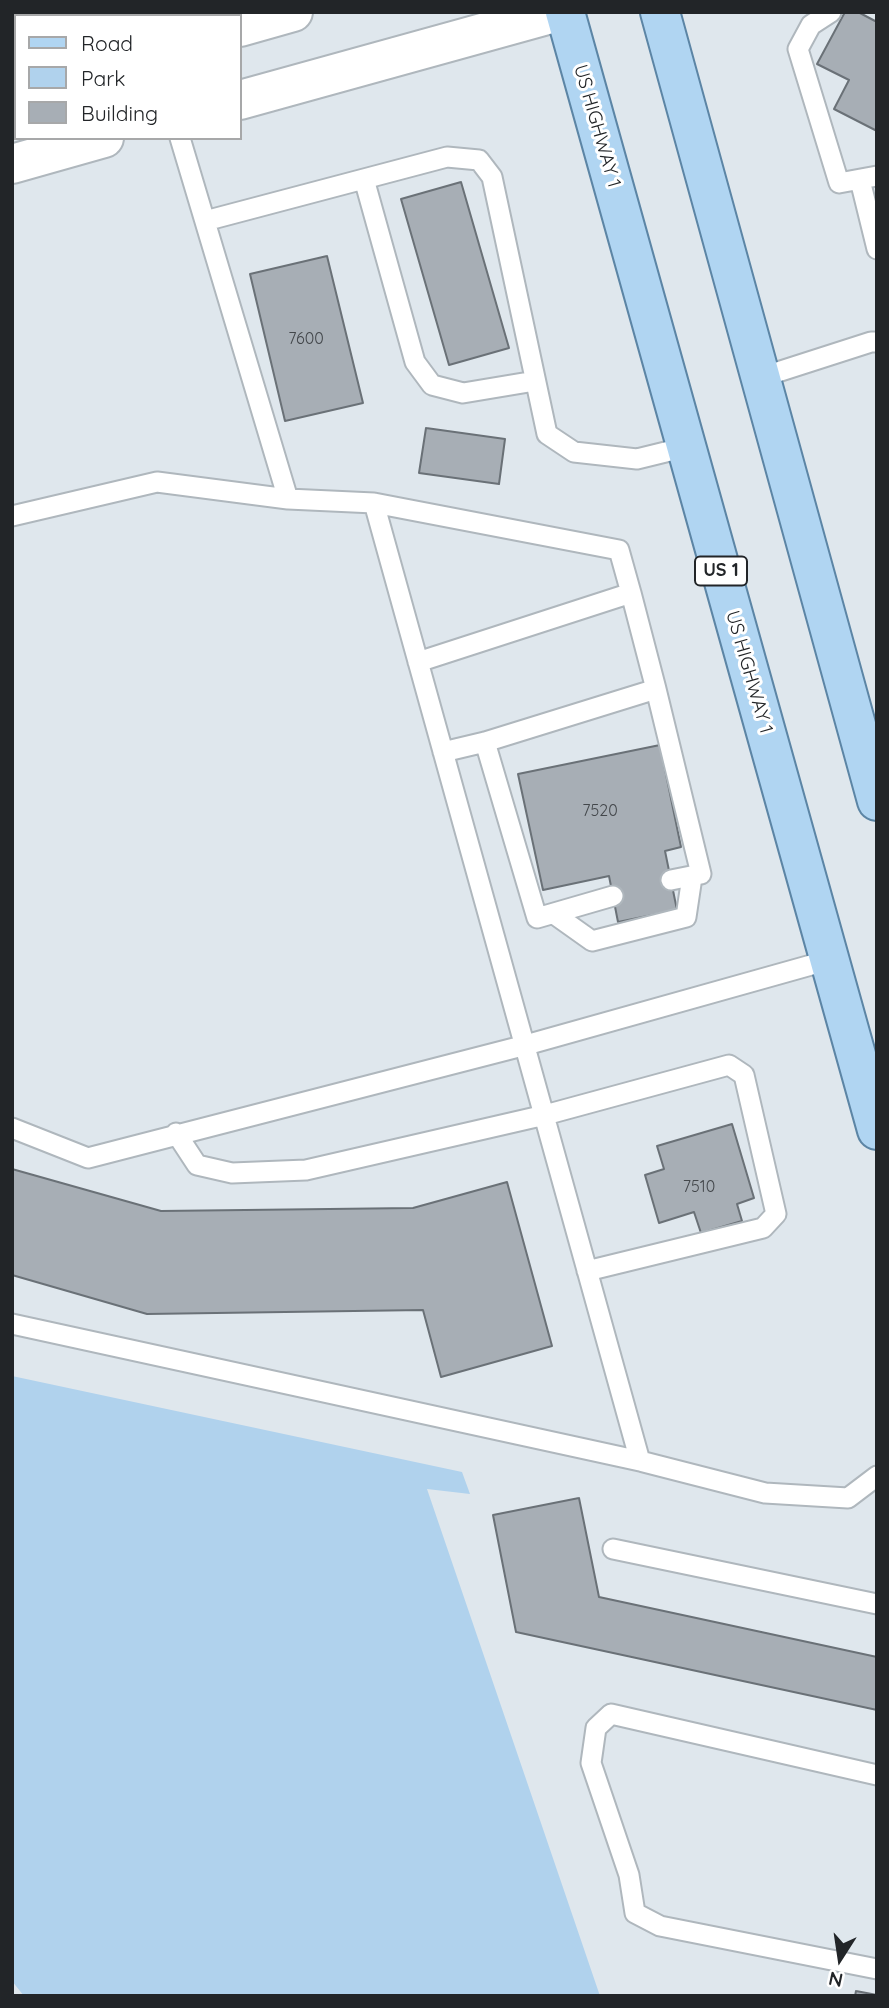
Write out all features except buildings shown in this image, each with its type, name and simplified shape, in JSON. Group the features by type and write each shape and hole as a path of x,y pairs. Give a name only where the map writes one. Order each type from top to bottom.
{"main road":[{"name":"US HIGHWAY 1","path":"565,12 877,1130"},
{"path":"660,12 877,801"}],"street":[{"path":"242,26 293,12"},
{"path":"242,99 558,12"},
{"path":"12,164 97,140"}],"lane":[{"path":"831,12 811,26 798,49 839,183 868,178 877,249"},
{"path":"181,140 288,499"},
{"path":"205,221 447,157 479,160 492,177 547,433 574,452 636,459 686,447"},
{"path":"364,179 415,362 432,385 463,393 535,381"},
{"path":"759,378 877,342"},
{"path":"12,516 157,482 288,499 374,503 619,550 701,874 671,880"},
{"path":"374,503 640,1461"},
{"path":"418,662 631,593"},
{"path":"443,752 485,742 656,689"},
{"path":"485,742 537,918 613,896"},
{"path":"554,914 592,941 686,917 692,877"},
{"path":"12,1128 88,1158 176,1133 526,1045 830,960"},
{"path":"176,1133 197,1165 232,1173 306,1170 544,1115 729,1065 744,1076 776,1214 763,1228 587,1271"},
{"path":"12,1324 640,1461 765,1493 848,1498 877,1476"},
{"path":"613,1549 877,1604"},
{"path":"877,1775 611,1714 596,1728 591,1763 629,1875 635,1913 660,1926 877,1969"}],"green space":[{"path":"12,1376 462,1472 470,1494 427,1489 600,1996 24,1996 12,1981"}]}
